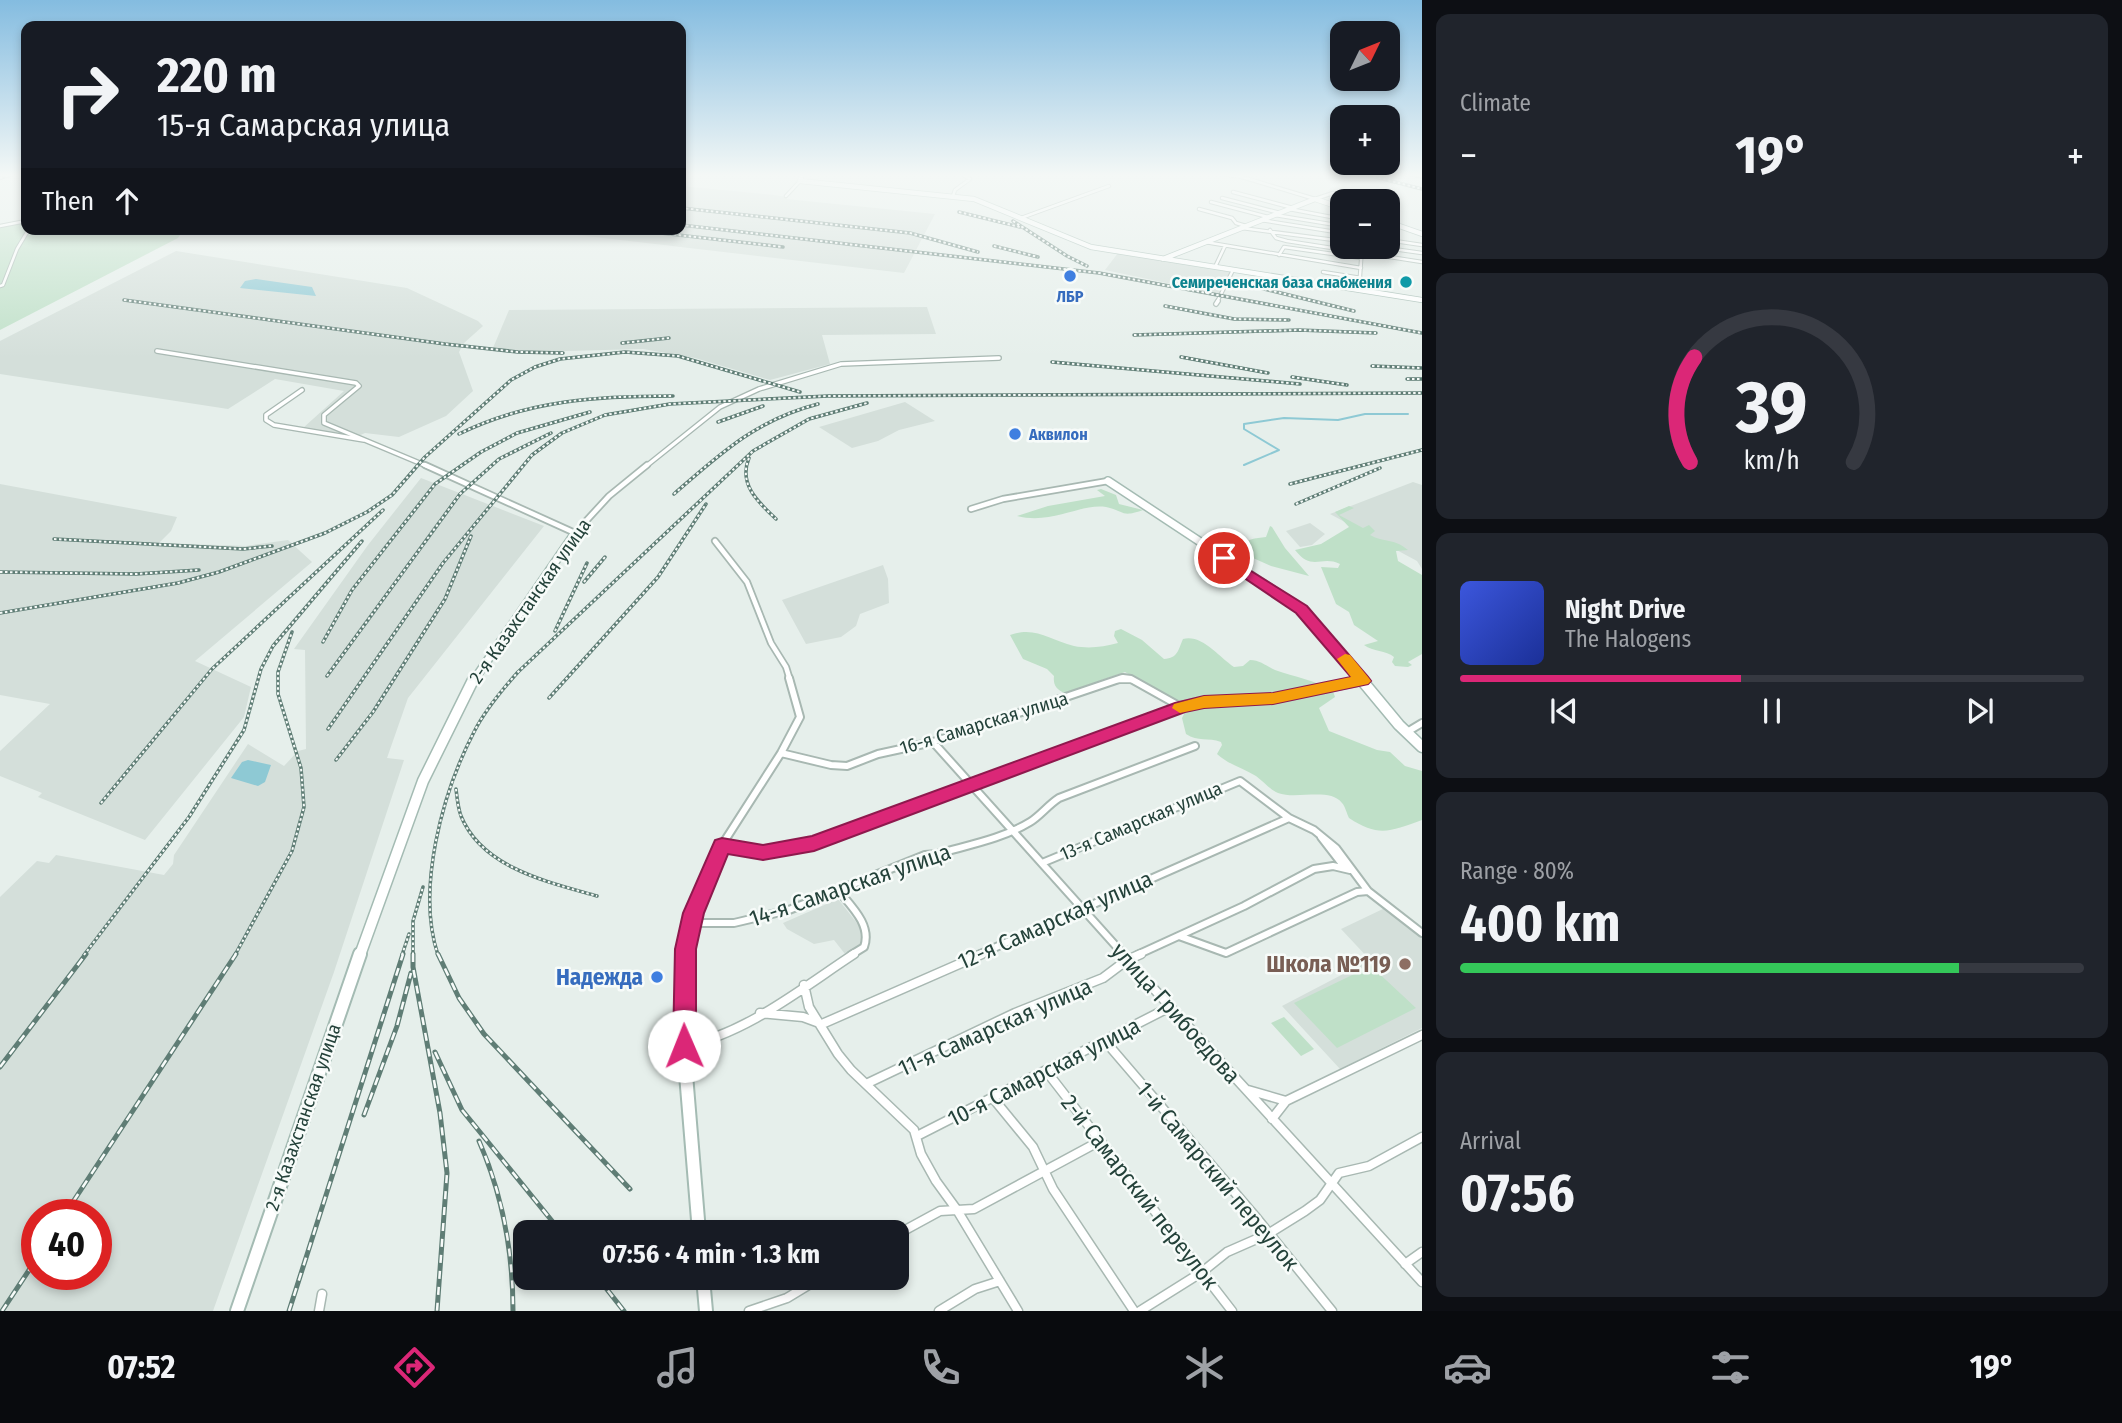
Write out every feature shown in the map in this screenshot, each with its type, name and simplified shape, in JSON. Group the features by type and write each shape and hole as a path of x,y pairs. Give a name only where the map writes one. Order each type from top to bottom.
{"street":[{"path":"0,286 3,285 25,235"},
{"path":"1059,235 1081,245 1422,300"},
{"path":"1163,259 1223,235"},
{"path":"1274,235 1287,241 1330,247"},
{"path":"1303,235 1330,239"},
{"path":"1205,242 1361,268"},
{"path":"1400,242 1422,245"},
{"path":"1215,267 1225,246"},
{"path":"1279,254 1284,247 1330,254"},
{"path":"1400,250 1422,253"},
{"path":"1400,258 1422,262"},
{"path":"1359,290 1361,259"},
{"path":"1216,304 1233,270"},
{"path":"1323,272 1361,278"},
{"path":"157,351 356,383 359,386 328,411 322,421 575,533"},
{"name":"2-я Казахстанская улица","path":"237,1311 403,830 423,781 478,669 575,533 609,496 720,407 759,389 841,364 999,358"},
{"path":"302,390 266,415 266,420 274,425 367,440"},
{"path":"971,509 1003,499 1108,481 1302,610 1422,747"},
{"path":"698,1220 684,1046 684,965 691,923 722,845 799,723 798,704 786,667 771,643 747,582 715,541"},
{"name":"16-я Самарская улица","path":"782,753 841,766 933,741 1122,678 1131,679 1181,707"},
{"path":"722,845 763,852 814,844 1181,707 1204,702 1273,699 1362,681"},
{"path":"1407,733 1422,723"},
{"name":"улица Грибоедова","path":"933,741 1127,960 1422,1282"},
{"name":"14-я Самарская улица","path":"691,923 734,923 765,917 789,910 925,855 937,854 1014,831 1034,820 1044,808 1059,798 1195,746"},
{"name":"13-я Самарская улица","path":"1042,863 1240,781 1289,818"},
{"path":"1289,818 1320,834 1326,847 1368,891 1422,933"},
{"name":"12-я Самарская улица","path":"822,1024 1289,818"},
{"name":"11-я Самарская улица","path":"866,1084 1015,1013 1103,978 1127,960 1314,869 1347,869"},
{"path":"684,1046 698,1046 760,1013 864,947 869,940 867,931 838,890"},
{"path":"1180,936 1226,953 1357,892 1368,891"},
{"path":"804,985 809,1007 822,1024 838,1054 909,1123 917,1136 925,1162 1018,1311"},
{"name":"10-я Самарская улица","path":"917,1136 1170,1007"},
{"path":"760,1013 803,1017 822,1024"},
{"path":"1272,1119 1286,1101 1422,1035"},
{"name":"1-й Самарский переулок","path":"1105,1041 1332,1311"},
{"name":"2-й Самарский переулок","path":"1047,1072 1232,1311"},
{"path":"1245,1089 1286,1101"},
{"path":"992,1097 1033,1147 1072,1219 1134,1311"},
{"path":"1140,1311 1202,1272 1227,1252 1268,1234 1320,1200 1339,1173 1369,1166 1422,1137"},
{"path":"909,1227 931,1214 974,1209 1100,1141"},
{"path":"1405,1264 1422,1252"},
{"path":"939,1311 975,1289 1000,1281"},
{"path":"705,1290 706,1311"},
{"path":"750,1311 787,1298 800,1290"},
{"path":"319,1311 322,1294"}],"shaded area":[{"path":"579,235 924,235 904,273"},
{"path":"176,251 407,288 478,321 483,326 464,343 459,352 473,391 446,416 399,437 365,433 356,437 303,428 344,391 275,379 228,409 0,374 0,341"},
{"path":"1118,253 1230,272 1219,294 1105,270"},
{"path":"927,307 936,334 822,335 830,364 770,380 695,358 643,349 528,352 493,348 509,310"},
{"path":"905,402 935,421 899,430 878,441 852,448 819,427"},
{"path":"421,478 544,526 408,698 387,758 404,760 334,972 213,1311 0,1311 0,897 37,861 49,863 56,855 164,875 173,864 174,855 248,744 284,766 298,751 306,749 305,650 294,649 368,545"},
{"path":"1413,482 1422,485 1422,569 1417,561 1330,514"},
{"path":"0,484 177,517 171,531 159,543 246,546 288,540 312,562 195,661 251,687 244,717 145,840 38,797 42,793 0,776 0,751 50,704 0,695"},
{"path":"1310,523 1325,534 1312,545 1300,547 1286,531"},
{"path":"883,565 888,579 889,603 860,614 856,626 841,637 806,644 782,600"},
{"path":"838,899 864,932 865,938 861,945 845,954 834,940 814,944 787,929 783,923"},
{"path":"1385,908 1422,938 1422,1028 1340,1069 1282,1006 1370,960 1341,929"}],"green space":[{"path":"0,235 180,235 178,238 0,330"},
{"path":"1097,490 1116,495 1119,504 1143,510 1127,514 1106,507 1096,507 1042,518 1017,516 1048,506 1105,496"},
{"path":"1349,506 1354,508 1339,515 1363,528 1369,525 1375,531 1370,535 1403,546 1408,550 1396,551 1398,561 1422,575 1422,654 1408,662 1412,665 1408,667 1395,666 1392,662 1394,657 1364,645 1378,641 1354,625 1349,612 1336,604 1321,567 1338,568 1340,564 1312,562 1301,557 1295,550 1321,544 1349,527 1335,512"},
{"path":"1270,526 1309,576 1271,566 1244,554 1245,544 1253,539 1266,537"},
{"path":"1121,629 1142,640 1164,659 1175,655 1183,639 1190,638 1204,643 1234,667 1243,666 1250,660 1257,661 1333,691 1335,697 1319,708 1329,731 1377,750 1390,752 1405,766 1422,771 1422,820 1385,831 1377,830 1349,818 1337,798 1278,793 1256,776 1217,754 1221,742 1186,734 1182,718 1185,712 1180,704 1125,672 1064,693 1056,686 1054,676 1047,669 1023,659 1010,635 1035,633 1074,646 1091,647 1118,643 1114,636 1115,631"},
{"path":"1371,966 1416,1008 1337,1048 1294,1003"},
{"path":"1284,1017 1314,1049 1301,1056 1271,1023"}],"water":[{"path":"256,279 312,287 316,296 240,288 245,281"},
{"path":"248,760 271,765 265,782 258,786 231,778 242,762"}],"waterway":[{"path":"1244,465 1279,450 1244,429 1244,424 1284,418 1338,420 1365,414 1408,414"}],"railway":[{"path":"679,235 783,247"},
{"path":"770,235 1099,273 1422,333"},
{"path":"918,235 978,252"},
{"path":"1035,235 1087,266"},
{"path":"994,246 1038,257"},
{"path":"1240,283 1354,311"},
{"path":"124,300 445,344 518,352 563,353"},
{"path":"1165,306 1234,319 1289,320"},
{"path":"1134,335 1299,330 1376,333"},
{"path":"622,343 669,338"},
{"path":"0,613 178,583 219,572 325,533 367,512 392,495 425,457 511,380 535,367 560,359 625,352 678,356 800,392"},
{"path":"1181,357 1268,373"},
{"path":"1052,362 1300,384"},
{"path":"1372,366 1422,368"},
{"path":"1292,377 1347,385"},
{"path":"1407,379 1422,379"},
{"path":"328,729 443,563 532,455 562,433 605,415 670,404 828,396 1422,393"},
{"path":"459,434 511,414 564,402 673,396"},
{"path":"438,955 432,929 430,901 436,842 462,756 478,724 494,701 518,672 753,451 809,419 867,403"},
{"path":"674,494 740,440 776,419 818,404"},
{"path":"718,422 763,406"},
{"path":"323,642 352,590 435,484 481,452 517,433 590,412"},
{"path":"327,676 460,494 499,459 551,433"},
{"path":"1290,484 1422,450"},
{"path":"749,458 746,467 748,484 757,499 776,519"},
{"path":"1296,504 1380,468"},
{"path":"549,698 658,577 706,504"},
{"path":"101,803 212,669 383,510"},
{"path":"336,760 373,712 445,599 471,536"},
{"path":"54,539 243,549 272,546"},
{"path":"84,955 189,817 244,730 261,669 273,646 362,541"},
{"path":"584,582 605,557"},
{"path":"555,631 587,563"},
{"path":"0,572 136,574 199,570"},
{"path":"235,955 292,851 304,807 301,768 278,694 278,672 292,632"},
{"path":"456,789 461,816 471,834 484,848 519,870 597,896"},
{"path":"423,887 413,921 413,967 440,1113 447,1173 437,1311"},
{"path":"402,955 409,934"},
{"path":"0,1067 86,954"},
{"path":"75,1199 236,954"},
{"path":"289,1311 403,954"},
{"path":"438,954 459,998 484,1034 630,1189"},
{"path":"364,1115 397,1026 411,973"},
{"path":"435,1052 462,1110 551,1220"},
{"path":"479,1141 505,1224 513,1311"},
{"path":"2,1311 21,1282"},
{"path":"607,1290 624,1311"}],"slow traffic":[{"path":"1180,708 1204,702 1273,699 1362,681 1345,659"}],"place":[{"name":"ЛБР","path":"1070,276"},
{"name":"Семиреченская база снабжения","path":"1406,282"},
{"name":"Аквилон","path":"1015,434"},
{"name":"Школа №119","path":"1405,964"},
{"name":"Надежда","path":"657,977"}],"route":[{"path":"684,1046 686,949 694,913 722,845 775,852 814,844 1181,707 1204,702 1273,699 1362,681 1309,616 1224,558"}]}
